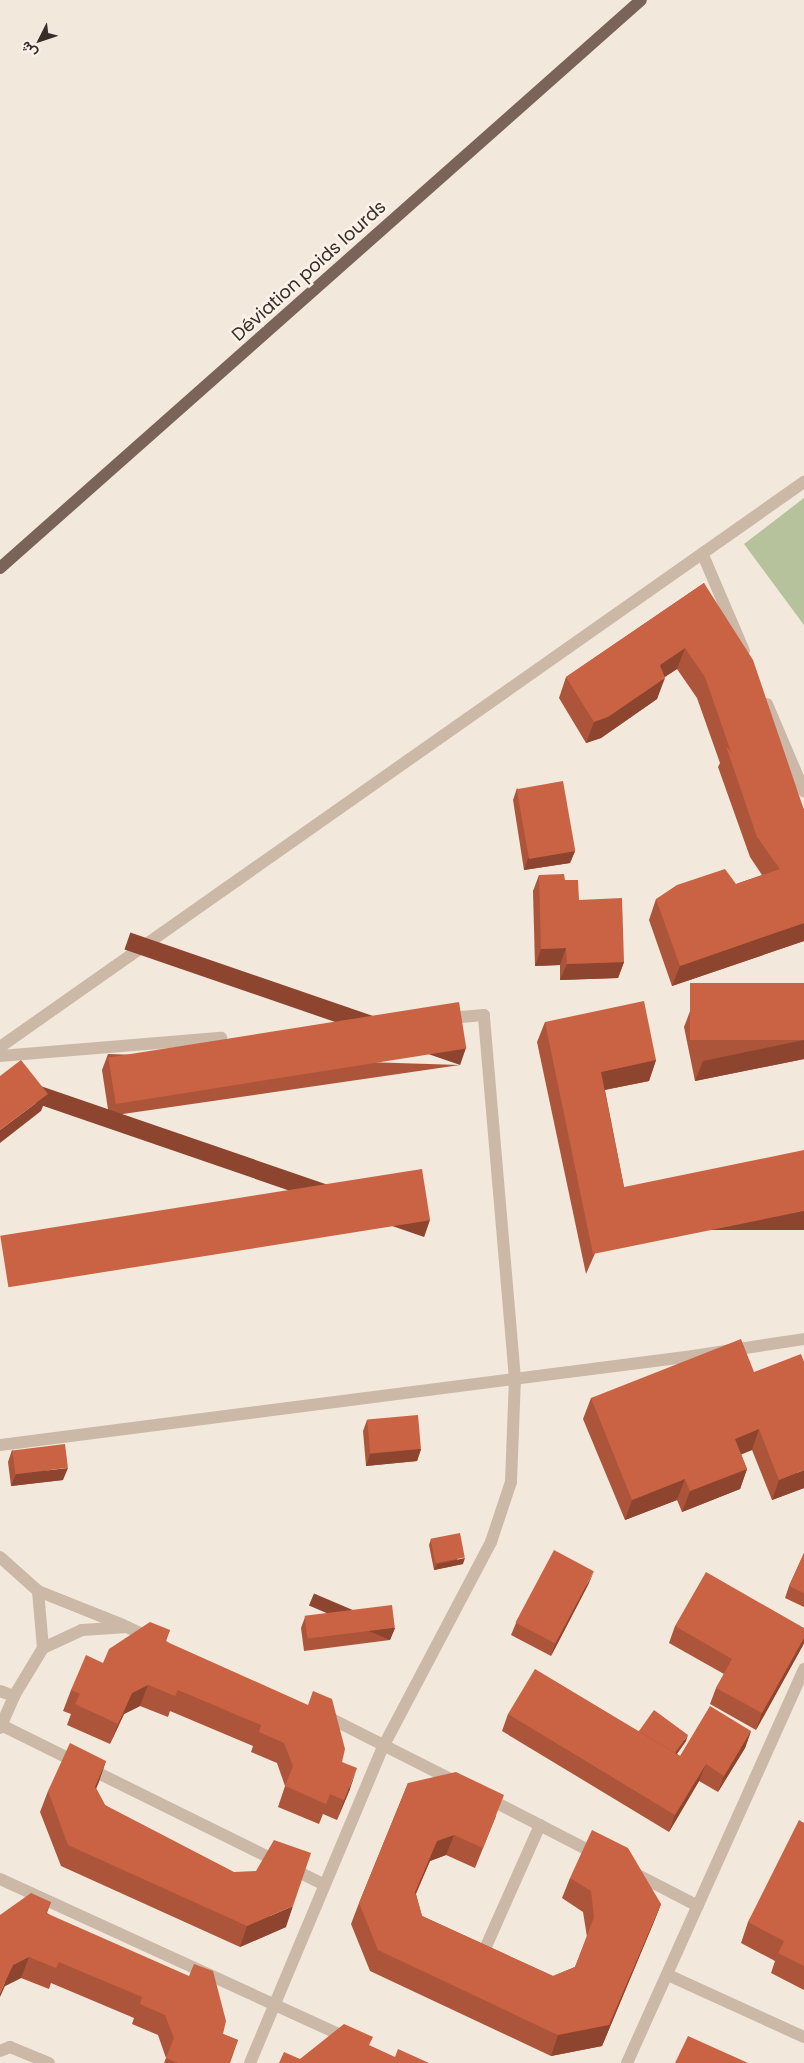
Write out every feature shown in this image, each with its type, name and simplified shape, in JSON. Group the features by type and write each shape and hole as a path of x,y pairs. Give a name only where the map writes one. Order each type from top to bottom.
{"main road":[{"name":"Déviation poids lourds","path":"0,568 641,0"}],"street":[{"path":"0,1047 703,555 804,482"},
{"path":"703,555 750,664"},
{"path":"761,691 804,791"},
{"path":"250,2063 384,1745 490,1542 511,1482 515,1379 484,1015 435,1019"},
{"path":"0,1056 239,1036"},
{"path":"0,1445 515,1379 804,1339"},
{"path":"0,1557 38,1590 163,1643"},
{"path":"38,1590 43,1648"},
{"path":"127,1627 82,1630 43,1648 14,1696 1,1727 325,1885"},
{"path":"627,2063 804,1669"},
{"path":"0,1691 14,1696"},
{"path":"314,1710 698,1906"},
{"path":"484,1952 540,1825"},
{"path":"0,1879 361,2044"},
{"path":"668,1975 804,2037"},
{"path":"0,2051 10,2047 49,2063"}],"green space":[{"path":"804,498 804,625 744,544"}],"building":[{"path":"704,583 753,660 804,810 804,923 680,966 656,899 677,885 725,869 736,884 780,869 757,837 726,746 731,752 705,677 685,648 660,665 665,678 608,717 594,722 566,677"},
{"path":"563,781 575,851 529,859 517,789"},
{"path":"564,874 565,880 578,880 579,900 622,898 624,962 567,964 566,948 541,949 539,875"},
{"path":"690,983 804,983 804,1040 690,1040"},
{"path":"644,1001 656,1060 601,1072 624,1187 804,1150 804,1211 593,1254 545,1022"},
{"path":"459,1002 466,1048 116,1104 108,1058"},
{"path":"21,1060 48,1094 0,1130 0,1076"},
{"path":"422,1169 430,1220 8,1287 0,1236"},
{"path":"741,1339 754,1372 801,1354 804,1362 804,1470 779,1480 759,1429 735,1439 747,1469 690,1491 685,1479 632,1500 591,1398"},
{"path":"418,1415 421,1449 370,1453 367,1419"},
{"path":"65,1444 68,1468 15,1474 12,1450"},
{"path":"460,1533 465,1558 435,1563 431,1539"},
{"path":"554,1550 594,1571 555,1644 516,1622"},
{"path":"804,1553 804,1593 789,1586"},
{"path":"706,1572 804,1628 804,1638 762,1713 716,1688 732,1659 675,1626"},
{"path":"392,1605 395,1628 307,1639 305,1616"},
{"path":"150,1622 170,1630 165,1641 308,1705 313,1691 332,1699 345,1749 342,1762 357,1768 344,1800 330,1794 326,1804 285,1786 293,1766 284,1743 259,1732 261,1725 178,1690 175,1696 148,1685 132,1693 118,1724 75,1704 80,1694 71,1690 86,1655 103,1663 109,1649"},
{"path":"535,1669 680,1756 710,1706 751,1731 724,1776 706,1764 675,1815 508,1714"},
{"path":"654,1710 688,1735 675,1753 639,1731"},
{"path":"70,1743 106,1761 95,1787 105,1805 234,1872 256,1871 274,1840 311,1853 293,1906 247,1926 68,1845 48,1791"},
{"path":"456,1772 504,1795 483,1848 454,1835 437,1841 415,1892 422,1916 553,1976 575,1967 594,1917 591,1891 570,1878 592,1830 628,1848 661,1904 609,2025 558,2035 378,1950 359,1903 408,1783"},
{"path":"799,1820 804,1823 804,1966 778,1953 784,1941 748,1922"},
{"path":"31,1893 51,1902 46,1913 189,1976 194,1964 213,1971 226,2021 223,2034 238,2040 229,2063 178,2063 166,2058 174,2038 165,2015 140,2004 142,1997 59,1962 56,1968 29,1957 13,1965 0,1993 0,1915"},
{"path":"344,2024 373,2037 369,2045 395,2057 398,2049 429,2063 279,2063 284,2052 300,2059"},
{"path":"688,2036 748,2063 675,2063"}]}
